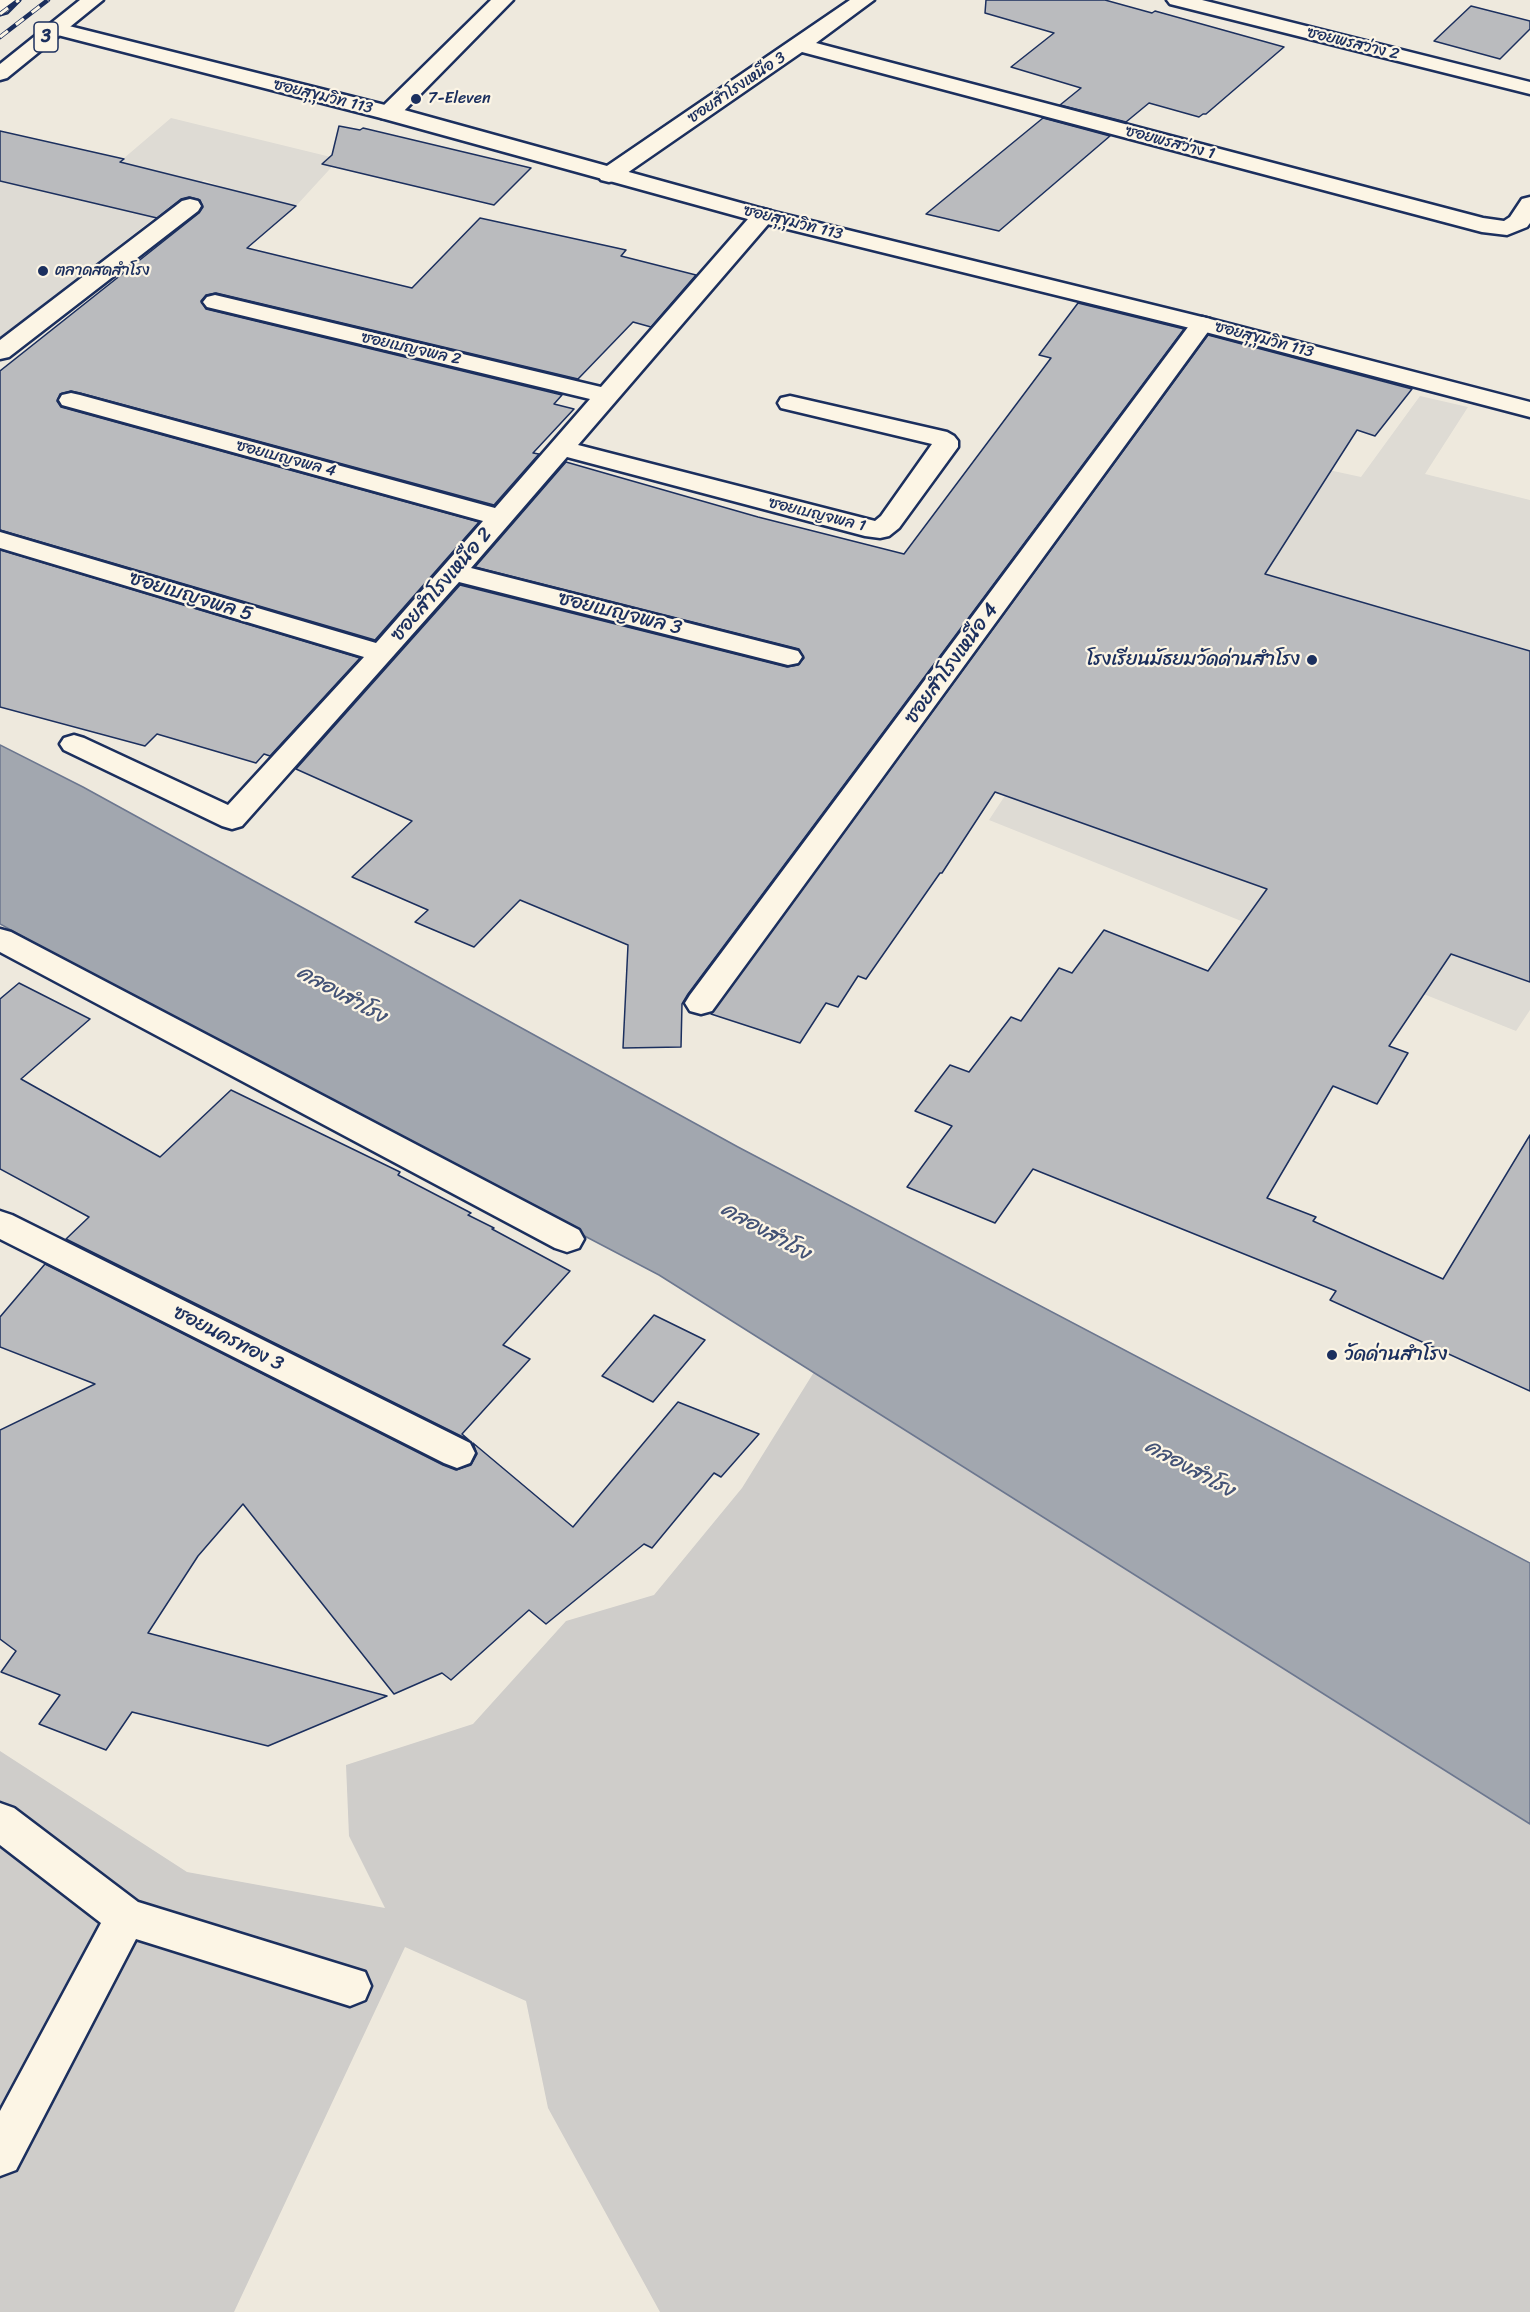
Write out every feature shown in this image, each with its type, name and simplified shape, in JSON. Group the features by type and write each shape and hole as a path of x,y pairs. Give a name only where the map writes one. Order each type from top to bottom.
{"main road":[{"path":"0,8 9,0"},
{"name":"3","path":"0,74 93,0"},
{"path":"389,113 503,0"},
{"name":"ซอยสำโรงเหนือ 3","path":"609,175 864,0"},
{"name":"ซอยพรสว่าง 2","path":"1177,0 1530,88"},
{"path":"0,92 36,63 57,29"},
{"name":"ซอยสุขุมวิท 113","path":"57,29 389,113 763,216 1202,324 1530,410"},
{"name":"ซอยพรสว่าง 1","path":"801,45 1482,225 1507,228 1519,222 1530,204"},
{"path":"0,352 190,206"},
{"name":"ซอยสำโรงเหนือ 2","path":"74,744 232,819 382,654 763,216"},
{"name":"ซอยเบญจพล 2","path":"215,302 607,396"},
{"name":"ซอยสำโรงเหนือ 4","path":"701,1003 1202,324"},
{"name":"ซอยเบญจพล 4","path":"71,400 501,518"},
{"name":"ซอยเบญจพล 1","path":"561,448 880,530 890,522 945,447 945,441 938,437 790,403"},
{"name":"ซอยเบญจพล 5","path":"0,540 382,654"},
{"name":"ซอยเบญจพล 3","path":"453,572 788,657"},
{"path":"0,939 567,1239"},
{"name":"ซอยนครทอง 3","path":"0,1224 457,1453"},
{"path":"0,1821 126,1917 350,1986"},
{"path":"0,2155 126,1917"}],"shaded area":[{"name":"ตลาดสดสำโรง","path":"171,118 339,159 296,206 224,188 204,180 0,337 0,181 76,199"},
{"name":"โรงเรียนมัธยมวัดด่านสำโรง","path":"1420,396 1468,407 1425,474 1530,500 1530,1010 1516,1031 989,820 1232,449 1361,477"},
{"path":"814,1372 1530,1824 1530,2312 660,2312 548,2108 526,2001 405,1947 234,2312 0,2312 0,1751 187,1872 385,1908 349,1836 346,1765 473,1724 566,1621 654,1595 742,1488"}],"water":[{"name":"คลองสำโรง","path":"0,745 83,787 738,1147 1530,1563 1530,1824 659,1275 186,1027 0,924"}],"building":[{"path":"986,0 1105,0 1152,13 1155,11 1284,47 1206,114 1199,117 1149,103 1126,122 1060,105 1081,88 1011,67 1054,33 985,13"},
{"path":"1471,6 1530,21 1530,29 1500,59 1434,41"},
{"path":"1043,118 1110,136 999,231 926,214"},
{"path":"339,126 360,130 363,128 531,168 494,205 322,164 332,155"},
{"path":"0,131 124,159 120,162 296,206 247,248 412,288 480,218 626,250 621,256 696,275 651,327 633,322 578,379 216,293 206,295 201,301 206,309 562,395 554,404 574,409 533,453 539,454 494,505 80,393 71,391 60,394 57,401 61,407 479,522 375,640 0,530 0,371 199,213 203,207 200,200 189,197 181,199 157,218 0,181"},
{"path":"1078,303 1184,329 688,994 682,1004 681,1047 623,1048 628,945 520,900 474,947 415,922 428,910 352,877 412,821 296,769 460,585 787,667 798,665 804,658 799,649 475,567 566,462 758,517 904,554 1051,358 1039,355"},
{"path":"1208,335 1412,389 1375,436 1357,430 1265,574 1530,651 1530,982 1451,954 1389,1046 1408,1053 1377,1104 1333,1086 1267,1198 1316,1217 1313,1221 1443,1279 1530,1135 1530,1391 1330,1300 1336,1291 1033,1169 995,1223 907,1187 952,1126 915,1111 950,1065 969,1072 1011,1017 1021,1021 1059,968 1072,973 1104,930 1208,971 1267,889 995,792 942,873 866,979 858,976 838,1007 826,1003 800,1043 711,1014"},
{"path":"0,550 360,658 270,756 264,754 256,763 157,734 145,746 0,707"},
{"path":"19,983 90,1019 21,1079 160,1157 231,1090 400,1172 398,1175 471,1213 468,1215 570,1271 503,1345 530,1359 462,1434 469,1440 66,1239 89,1217 0,1169 0,999"},
{"path":"45,1264 443,1465 456,1470 471,1465 477,1454 473,1443 573,1527 678,1402 759,1434 721,1477 714,1473 652,1548 644,1544 546,1624 529,1610 451,1680 442,1673 394,1694 243,1504 198,1556 148,1633 387,1696 268,1746 132,1712 106,1750 39,1724 60,1695 1,1672 16,1651 0,1639 0,1430 95,1384 0,1347 0,1317"},
{"path":"654,1315 705,1340 653,1402 602,1376"}],"railway":[{"path":"0,14 19,0"},
{"path":"0,37 48,0"}],"place":[{"name":"7-Eleven","path":"416,99"},
{"name":"ตลาดสดสำโรง","path":"43,271"},
{"name":"โรงเรียนมัธยมวัดด่านสำโรง","path":"1312,660"},
{"name":"วัดด่านสำโรง","path":"1332,1355"}]}
